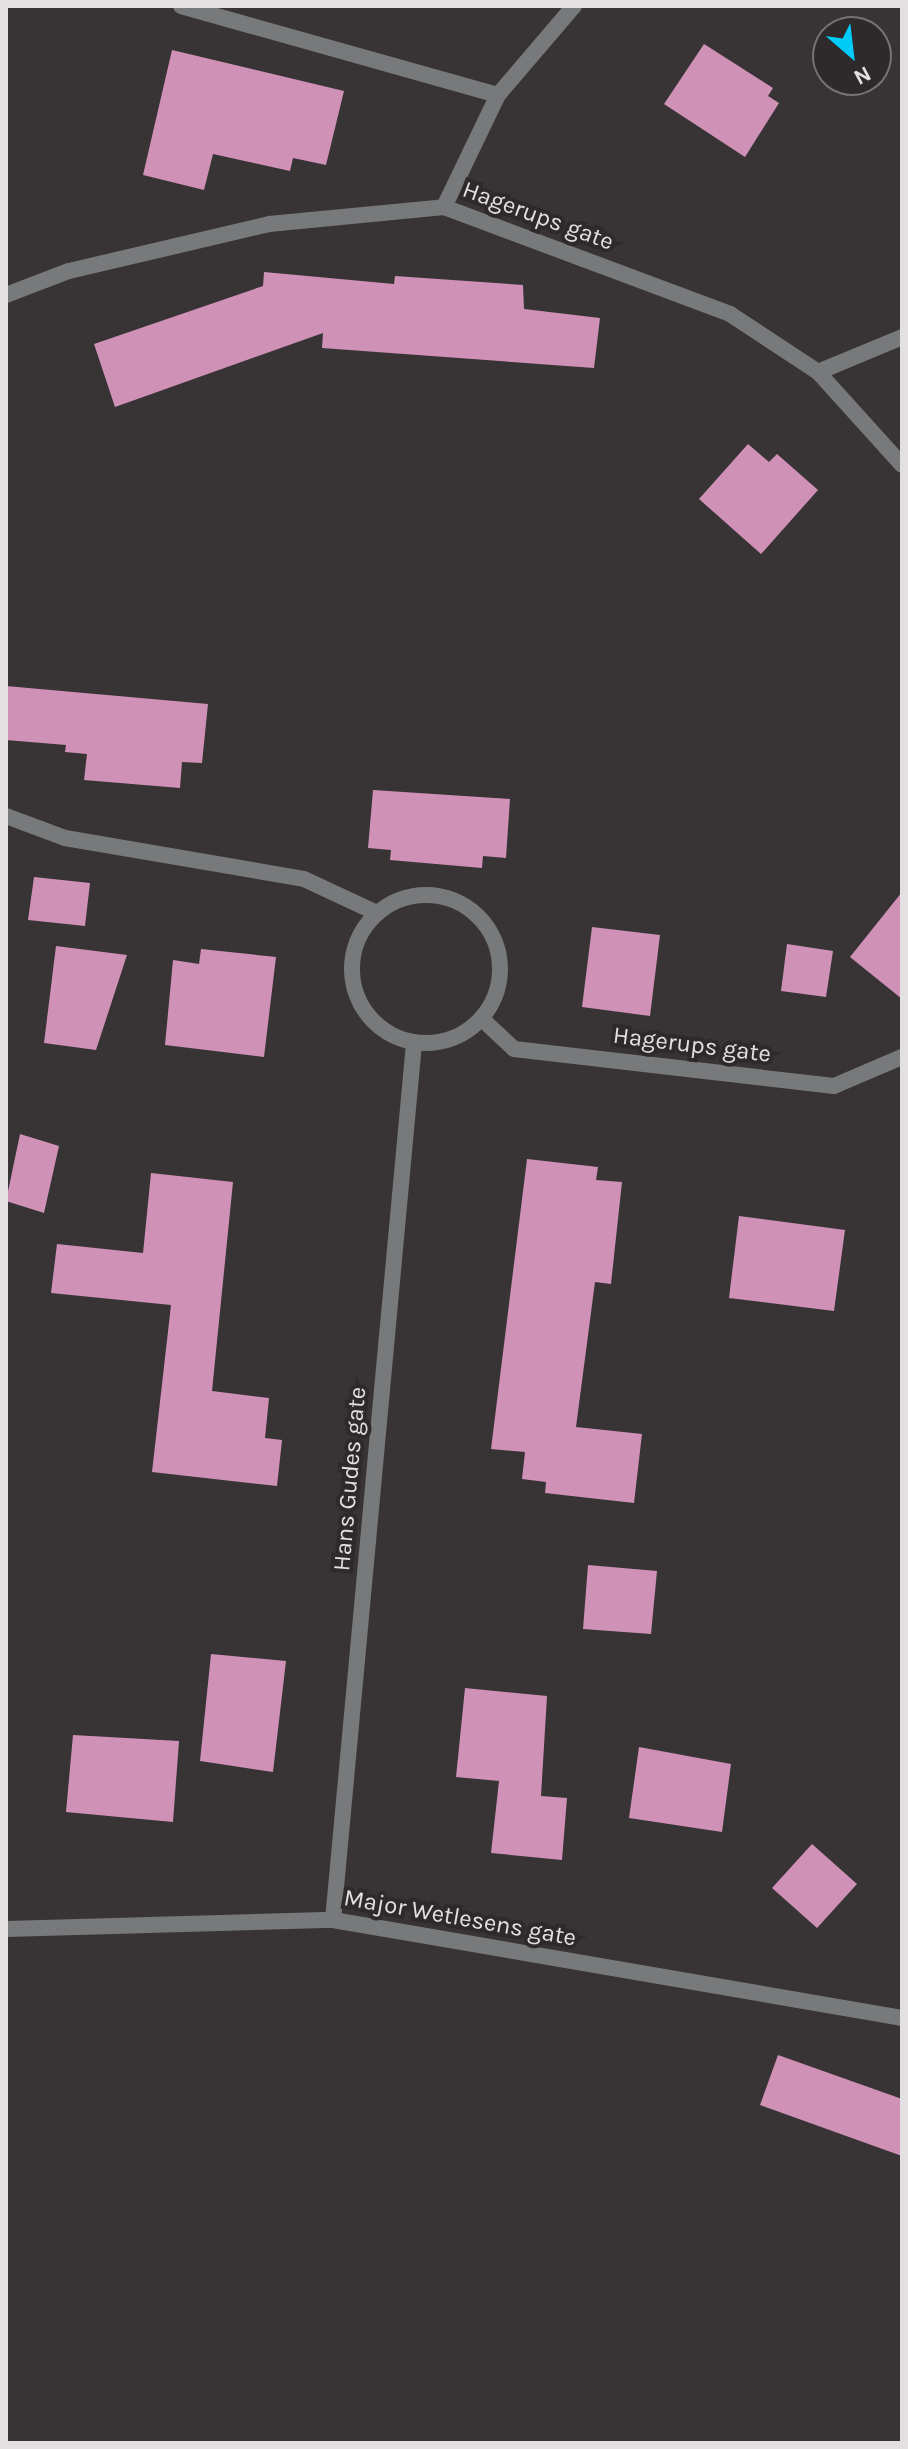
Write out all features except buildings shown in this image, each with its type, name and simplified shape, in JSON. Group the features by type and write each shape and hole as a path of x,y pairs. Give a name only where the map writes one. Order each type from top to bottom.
{"street":[{"path":"181,6 498,95"},
{"path":"444,207 498,95 574,6"},
{"name":"Hagerups gate","path":"6,295 69,271 269,224 444,207 730,314 818,372 902,465"},
{"path":"818,372 902,337"},
{"path":"6,816 65,838 304,879 377,913"},
{"path":"423,895 470,908 488,926 501,974 483,1020 439,1043 414,1043 372,1021 352,978 362,932 377,913 423,895"},
{"name":"Hagerups gate","path":"483,1020 514,1049 834,1086 902,1057"},
{"name":"Hans Gudes gate","path":"333,1920 414,1043"},
{"name":"Major Wetlesens gate","path":"6,1929 333,1920 902,2018"}]}
